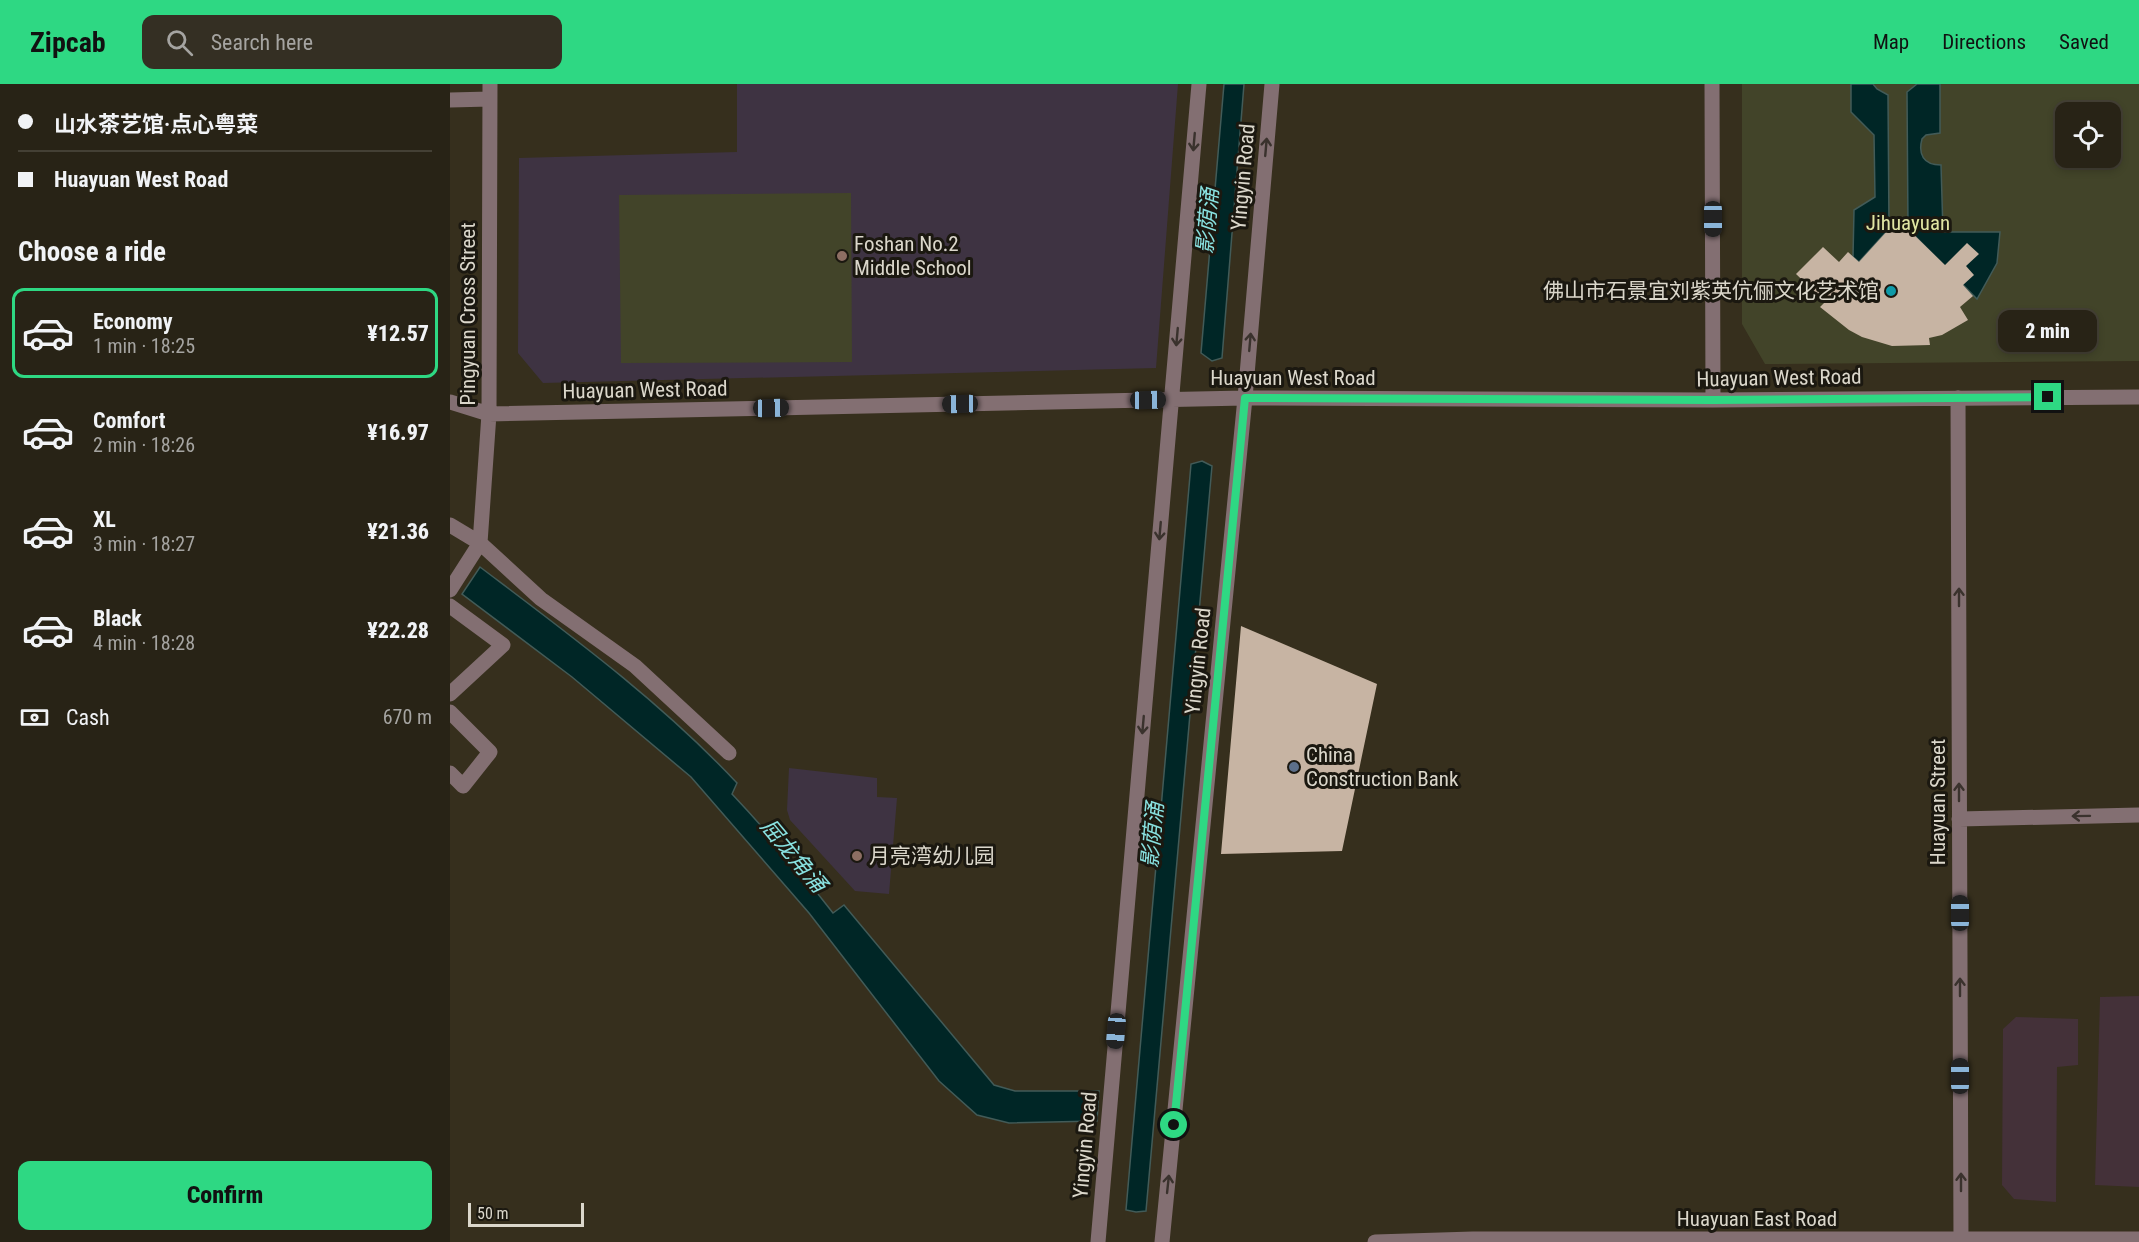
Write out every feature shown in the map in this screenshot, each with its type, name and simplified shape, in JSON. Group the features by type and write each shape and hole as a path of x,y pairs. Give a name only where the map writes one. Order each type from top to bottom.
{"street":[{"name":"Yingyin Road","path":"1098,1242 1199,84"},
{"name":"Yingyin Road","path":"1162,1242 1245,398 1272,84"},
{"path":"1712,84 1713,400"},
{"path":"450,100 490,92"},
{"name":"Pingyuan Cross Street","path":"480,543 489,414 490,92"},
{"name":"Huayuan West Road","path":"450,402 489,414 1245,398 1713,400 2139,397"},
{"name":"Huayuan Street","path":"1958,398 1961,1241"},
{"path":"450,525 480,543 541,599 635,666 729,753"},
{"path":"450,590 480,543"},
{"path":"450,606 503,645 450,694"},
{"path":"450,712 490,752 463,786 450,773"},
{"path":"1959,819 2139,815"},
{"name":"Huayuan East Road","path":"1375,1242 2139,1239"}],"shaded area":[{"name":"Foshan No.2 Middle School","path":"737,84 1178,84 1156,368 543,383 518,353 519,158 737,152"},
{"name":"月亮湾幼儿园","path":"789,768 877,778 877,797 897,798 889,894 855,891 790,820 787,810"},
{"path":"2139,996 2139,1187 2095,1185 2100,997"},
{"path":"2016,1017 2078,1019 2078,1065 2057,1067 2056,1202 2014,1199 2002,1185 2003,1029"}],"green space":[{"name":"Jihuayuan","path":"1742,84 2139,84 2139,361 1765,364 1742,324"},
{"path":"851,193 852,362 621,363 619,195"}],"water":[{"path":"1224,84 1244,84 1222,358 1212,361 1201,353"},
{"path":"1851,84 1873,84 1888,95 1889,229 1859,262 1853,257 1854,210 1875,197 1874,135 1851,112"},
{"path":"1917,84 1940,84 1940,133 1926,135 1922,139 1921,149 1926,161 1941,165 1943,232 2000,232 1997,263 1977,299 1908,229 1907,92"},
{"path":"1202,461 1212,466 1146,1211 1136,1212 1126,1210 1191,464"},
{"path":"480,567 613,670 708,753 737,783 732,794 784,852 833,913 844,905 994,1085 1015,1091 1099,1091 1097,1121 1009,1123 977,1115 939,1081 809,913 691,777 572,677 462,594"}],"building":[{"name":"佛山市石景宜刘紫英伉俪文化艺术馆","path":"1889,229 1908,229 1945,265 1967,243 1979,254 1966,266 1974,275 1963,285 1973,296 1960,307 1968,320 1942,335 1929,338 1930,345 1892,346 1862,337 1849,330 1820,307 1825,302 1796,274 1823,247 1839,262 1848,252 1859,262"},
{"name":"China Construction Bank","path":"1241,626 1377,684 1342,851 1221,854"}],"place":[{"name":"Foshan No.2 Middle School","path":"842,256"},
{"name":"佛山市石景宜刘紫英伉俪文化艺术馆","path":"1891,291"},
{"name":"China Construction Bank","path":"1294,767"},
{"name":"月亮湾幼儿园","path":"857,856"}],"route":[{"path":"1174,1125 1245,398 1713,400 2048,397"}],"water label":[{"name":"影荫涌","path":"1207,221"},
{"name":"影荫涌","path":"1152,835"},
{"name":"屈龙角涌","path":"794,855"}]}
